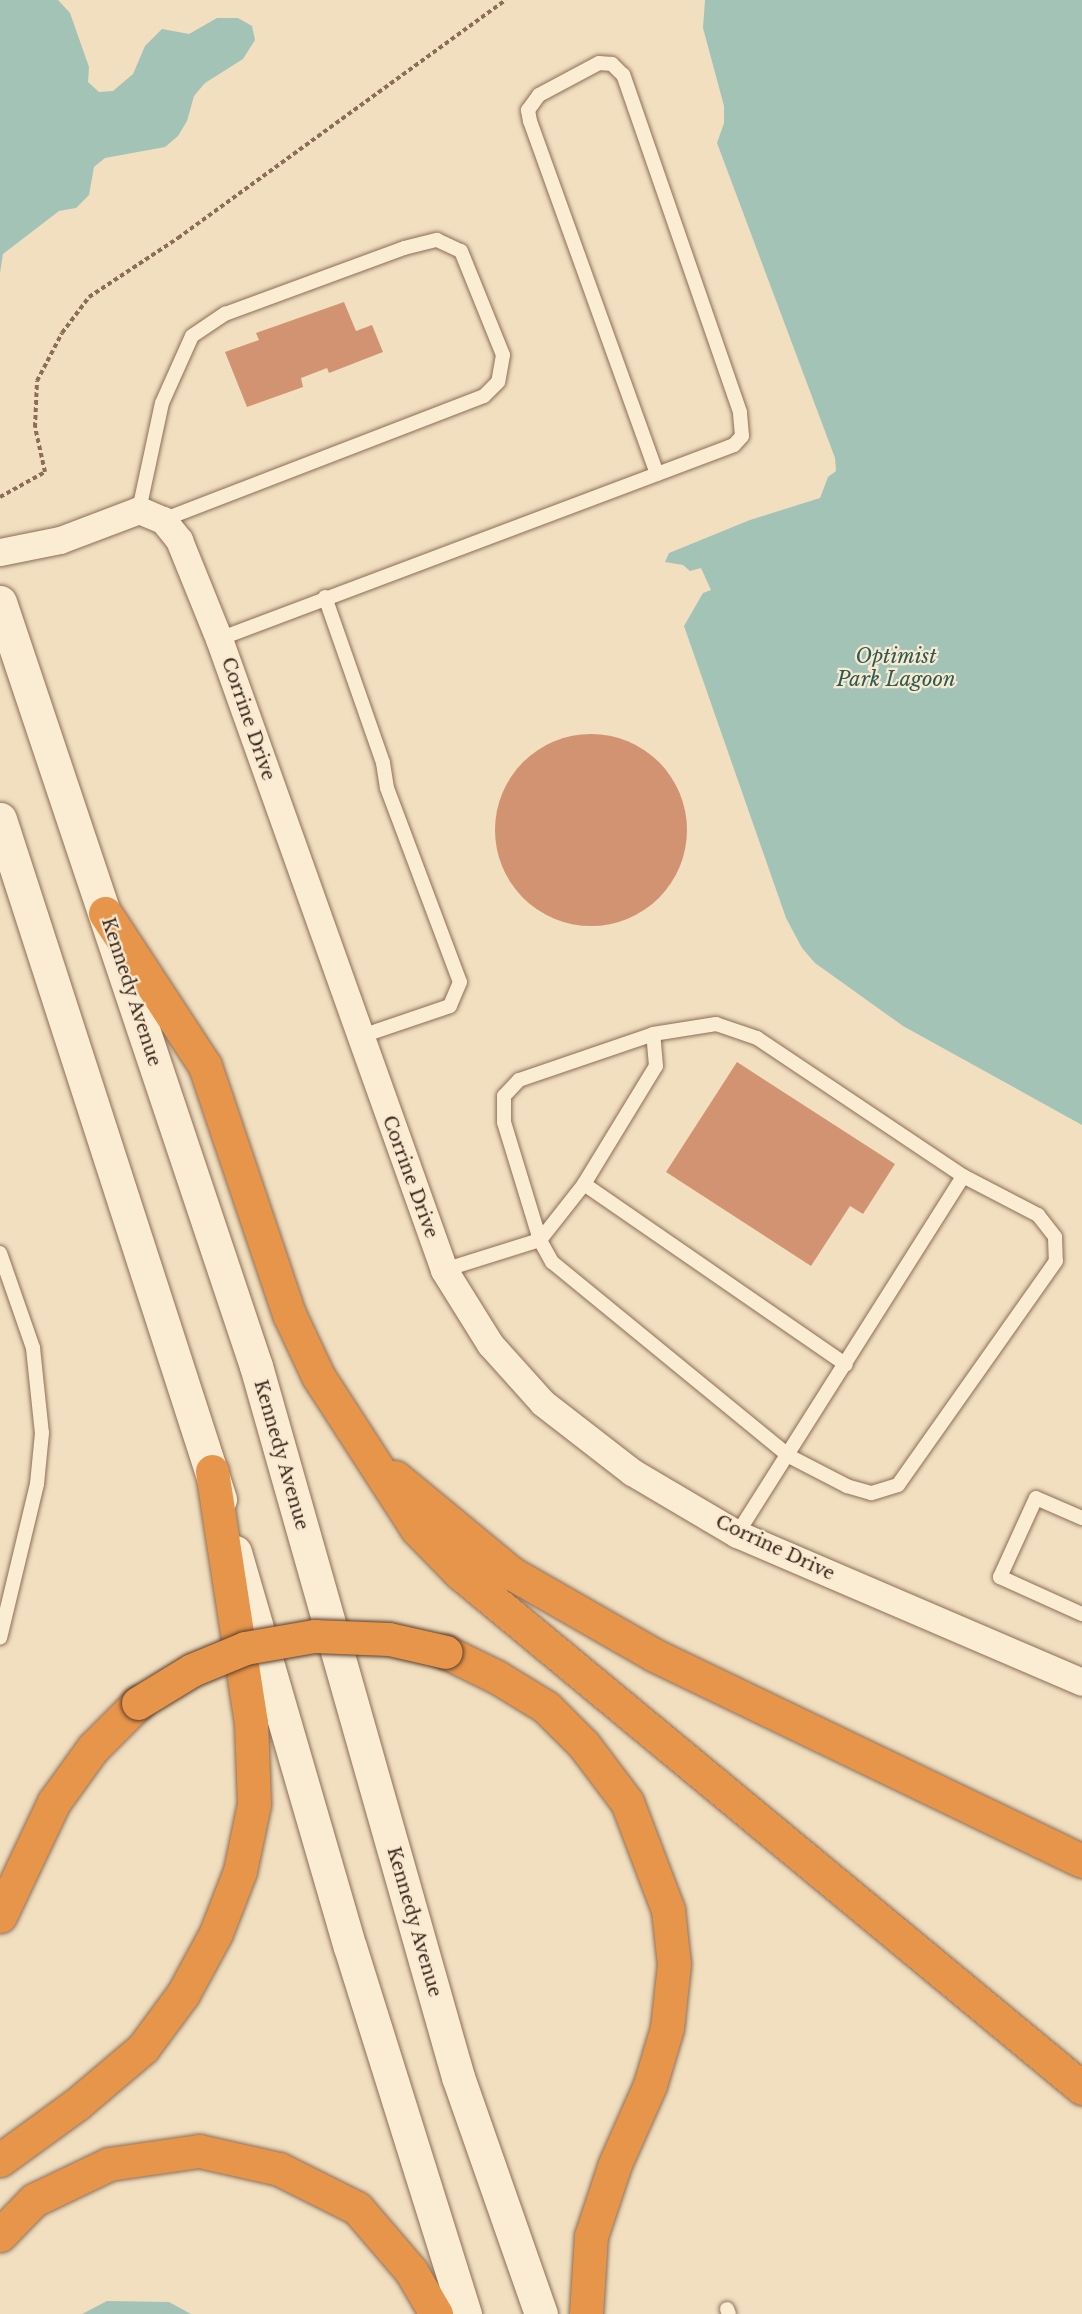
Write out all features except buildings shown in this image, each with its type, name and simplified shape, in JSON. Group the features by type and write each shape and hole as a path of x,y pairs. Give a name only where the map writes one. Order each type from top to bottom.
{"highway":[{"path":"105,913 205,1066 289,1314 318,1376 362,1449 417,1529 460,1573 1082,2088"},
{"path":"362,1449 511,1573 654,1655 1082,1861"},
{"path":"0,2160 77,2104 143,2048 183,1994 216,1933 240,1871 254,1803 251,1723 212,1471"},
{"path":"0,1916 54,1802 93,1748 138,1703 192,1670 245,1648 314,1636 389,1639 446,1652 497,1677 546,1707 584,1745 627,1802 668,1910 674,1964 667,2028 651,2085 615,2164 591,2236 586,2314"},
{"path":"0,2235 34,2200 109,2164 199,2151 279,2169 357,2208 411,2271 436,2314"}],"main road":[{"name":"Kennedy Avenue","path":"0,602 256,1366 458,2077 541,2314"},
{"path":"0,819 212,1471 350,1947 465,2314"}],"street":[{"path":"0,552 60,540 151,515"},
{"name":"Corrine Drive","path":"151,515 179,540 219,639 359,1037 444,1270 490,1344 543,1403 632,1472 737,1534 1082,1682"}],"lane":[{"path":"219,639 325,597 657,474 734,445 742,436 743,424 623,75 612,64 599,63 539,95 528,110 657,474"},
{"path":"436,240 461,251 503,355 498,382 484,396 151,515 162,403 192,336 225,314 404,248 436,240"},
{"path":"325,597 383,763 387,788 460,982 450,1006 359,1037"},
{"path":"716,1024 757,1038 963,1176 1038,1215 1055,1237 1056,1261 898,1485 871,1493 847,1486 789,1456 552,1262 540,1240 504,1122 504,1096 519,1080 652,1034 716,1024"},
{"path":"444,1270 540,1240 584,1184 656,1066 652,1034"},
{"path":"737,1534 789,1456 963,1176"},
{"path":"584,1184 846,1365"},
{"path":"0,1253 33,1348 42,1433 37,1484 0,1638"},
{"path":"1082,1518 1036,1498 1000,1577 1082,1614"}],"path":[{"path":"0,497 45,472 35,427 37,381 62,333 89,297 178,238 506,0"}],"water":[{"path":"0,0 58,0 70,13 89,67 88,82 99,92 113,91 133,74 145,46 162,29 189,34 217,18 238,18 252,26 255,40 243,59 205,83 194,96 187,121 178,136 165,147 105,158 94,167 89,195 76,208 59,211 3,254 0,273"},
{"name":"Optimist Park Lagoon","path":"705,0 1082,0 1082,1125 903,1026 815,963 802,948 786,918 684,626 703,593 711,590 701,568 690,571 683,565 665,562 669,553 750,520 820,498 828,477 836,471 835,458 717,143 724,123 724,106 703,28"},
{"path":"107,2301 169,2302 191,2314 82,2314"}]}
